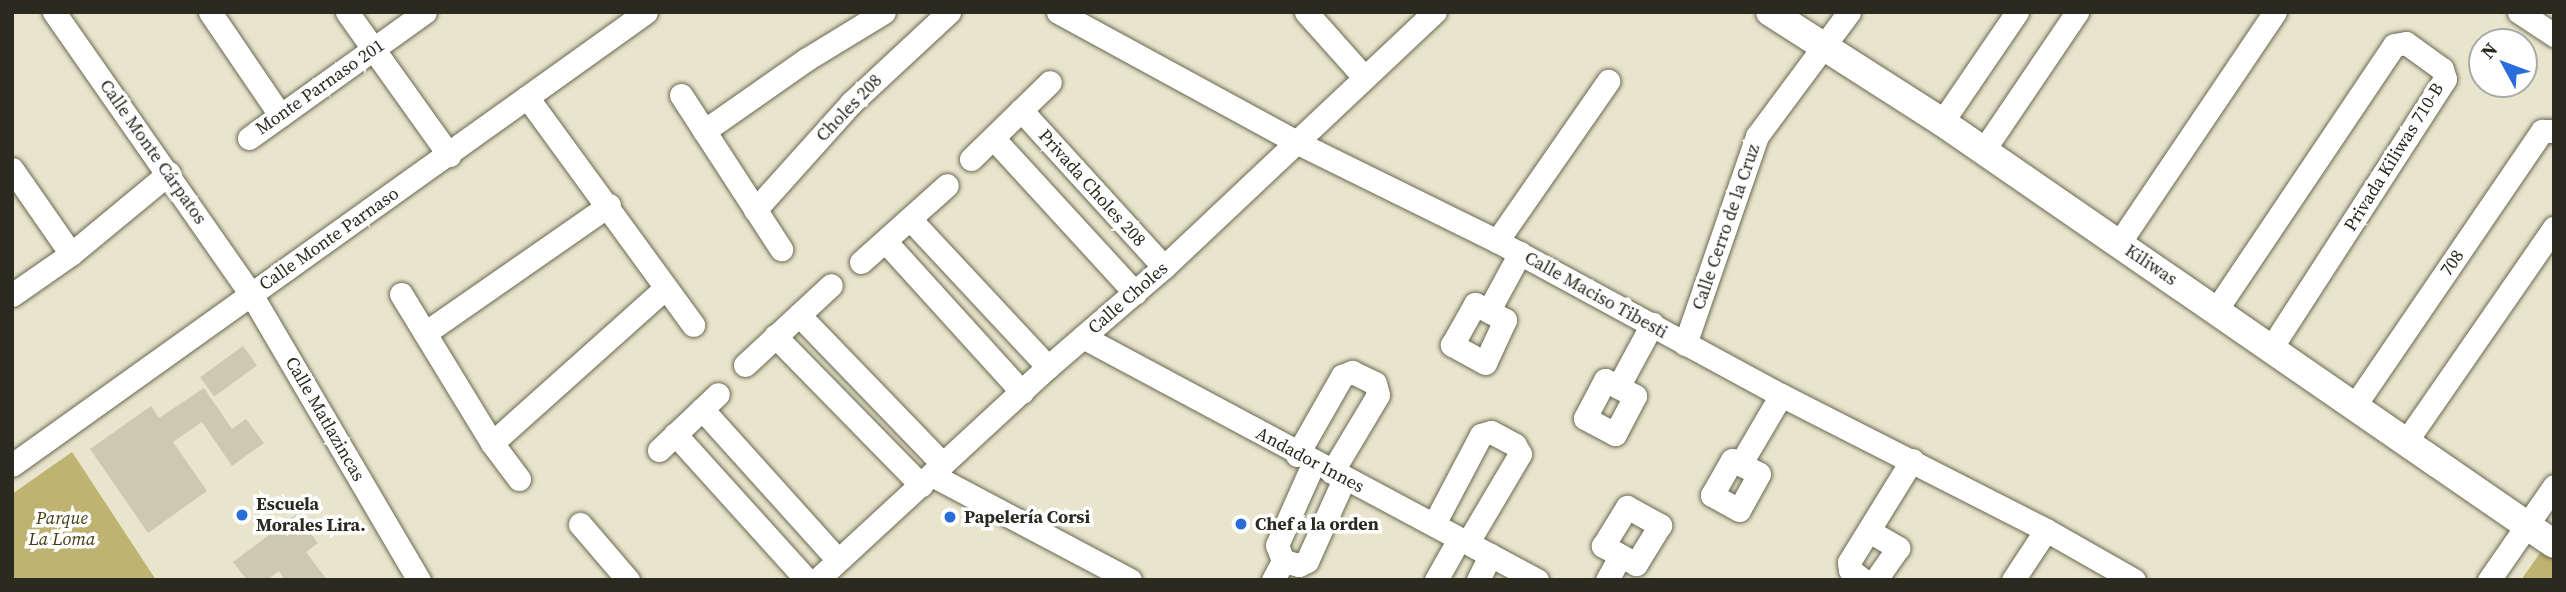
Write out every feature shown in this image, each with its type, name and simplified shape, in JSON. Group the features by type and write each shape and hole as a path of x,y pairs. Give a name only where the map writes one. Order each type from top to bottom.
{"street":[{"name":"Calle Monte Cárpatos","path":"54,12 251,294"},
{"path":"210,12 280,115"},
{"path":"347,12 449,155"},
{"name":"Monte Parnaso 201","path":"249,138 425,12"},
{"name":"Calle Monte Parnaso","path":"12,465 646,12"},
{"path":"704,131 807,59 884,12"},
{"name":"Choles 208","path":"755,209 851,103 949,12"},
{"name":"Calle Maciso Tibesti","path":"1058,12 1298,143 1520,253 1781,395 2046,530 2134,580"},
{"path":"1306,12 1363,76"},
{"name":"Calle Choles","path":"816,579 1048,367 1164,267 1298,143 1363,76 1435,12"},
{"name":"Kiliwas","path":"1770,12 1822,48 1942,122 2407,440 2554,544"},
{"name":"Calle Cerro de la Cruz","path":"1685,344 1757,136 1849,12"},
{"path":"1942,122 2017,12"},
{"path":"1983,150 2077,12"},
{"path":"2119,243 2275,12"},
{"path":"2519,12 2554,35"},
{"name":"Privada Kiliwas 710-B","path":"2216,310 2394,45 2406,43 2442,69 2445,79 2271,348"},
{"path":"1497,241 1608,81"},
{"path":"971,159 1050,82"},
{"path":"681,95 781,249"},
{"path":"527,97 609,205 664,289 693,325"},
{"name":"Privada Choles 208","path":"1021,110 1164,267"},
{"name":"708","path":"2355,405 2542,131 2554,131"},
{"path":"994,139 1135,293"},
{"path":"12,169 20,197 71,254"},
{"path":"12,295 71,254 169,173"},
{"path":"861,262 947,185"},
{"path":"425,333 609,205"},
{"path":"910,219 1048,367"},
{"path":"2407,440 2554,228"},
{"path":"885,241 1022,392"},
{"path":"1489,310 1520,253"},
{"path":"745,365 831,285"},
{"path":"492,443 664,289"},
{"name":"Calle Matlazincas","path":"251,294 419,580"},
{"path":"401,294 492,443 519,479"},
{"path":"799,315 932,475"},
{"path":"1618,387 1652,324"},
{"path":"775,336 932,475 1123,578"},
{"name":"Andador Innes","path":"1083,337 1537,580"},
{"path":"1741,463 1781,395"},
{"path":"816,579 667,442 710,401 838,560"},
{"path":"1434,524 1481,435 1491,432 1515,444 1520,454 1436,580"},
{"path":"1863,580 1848,567 1912,460"},
{"path":"1322,467 1307,561 1278,570 1277,545 1322,467"},
{"path":"2489,580 2554,486"},
{"path":"580,524 628,580"},
{"path":"2013,580 2046,530"},
{"path":"1869,531 1898,548 1876,580"},
{"path":"1478,580 1490,555"},
{"path":"1607,580 1620,557"}],"green space":[{"name":"Parque La Loma","path":"72,452 156,580 12,580 12,494"},
{"path":"2545,546 2554,552 2554,580 2521,580"}],"building":[{"path":"243,346 257,365 214,397 200,377"},
{"path":"204,388 232,429 246,419 264,443 232,466 202,422 173,442 207,491 148,533 90,449 151,406 159,418"},
{"path":"296,515 318,543 306,552 327,580 285,580 279,571 267,580 247,580 233,562"}],"place":[{"name":"Escuela Morales Lira.","path":"242,515"},
{"name":"Papelería Corsi","path":"950,517"},
{"name":"Chef a la orden","path":"1241,524"}]}
